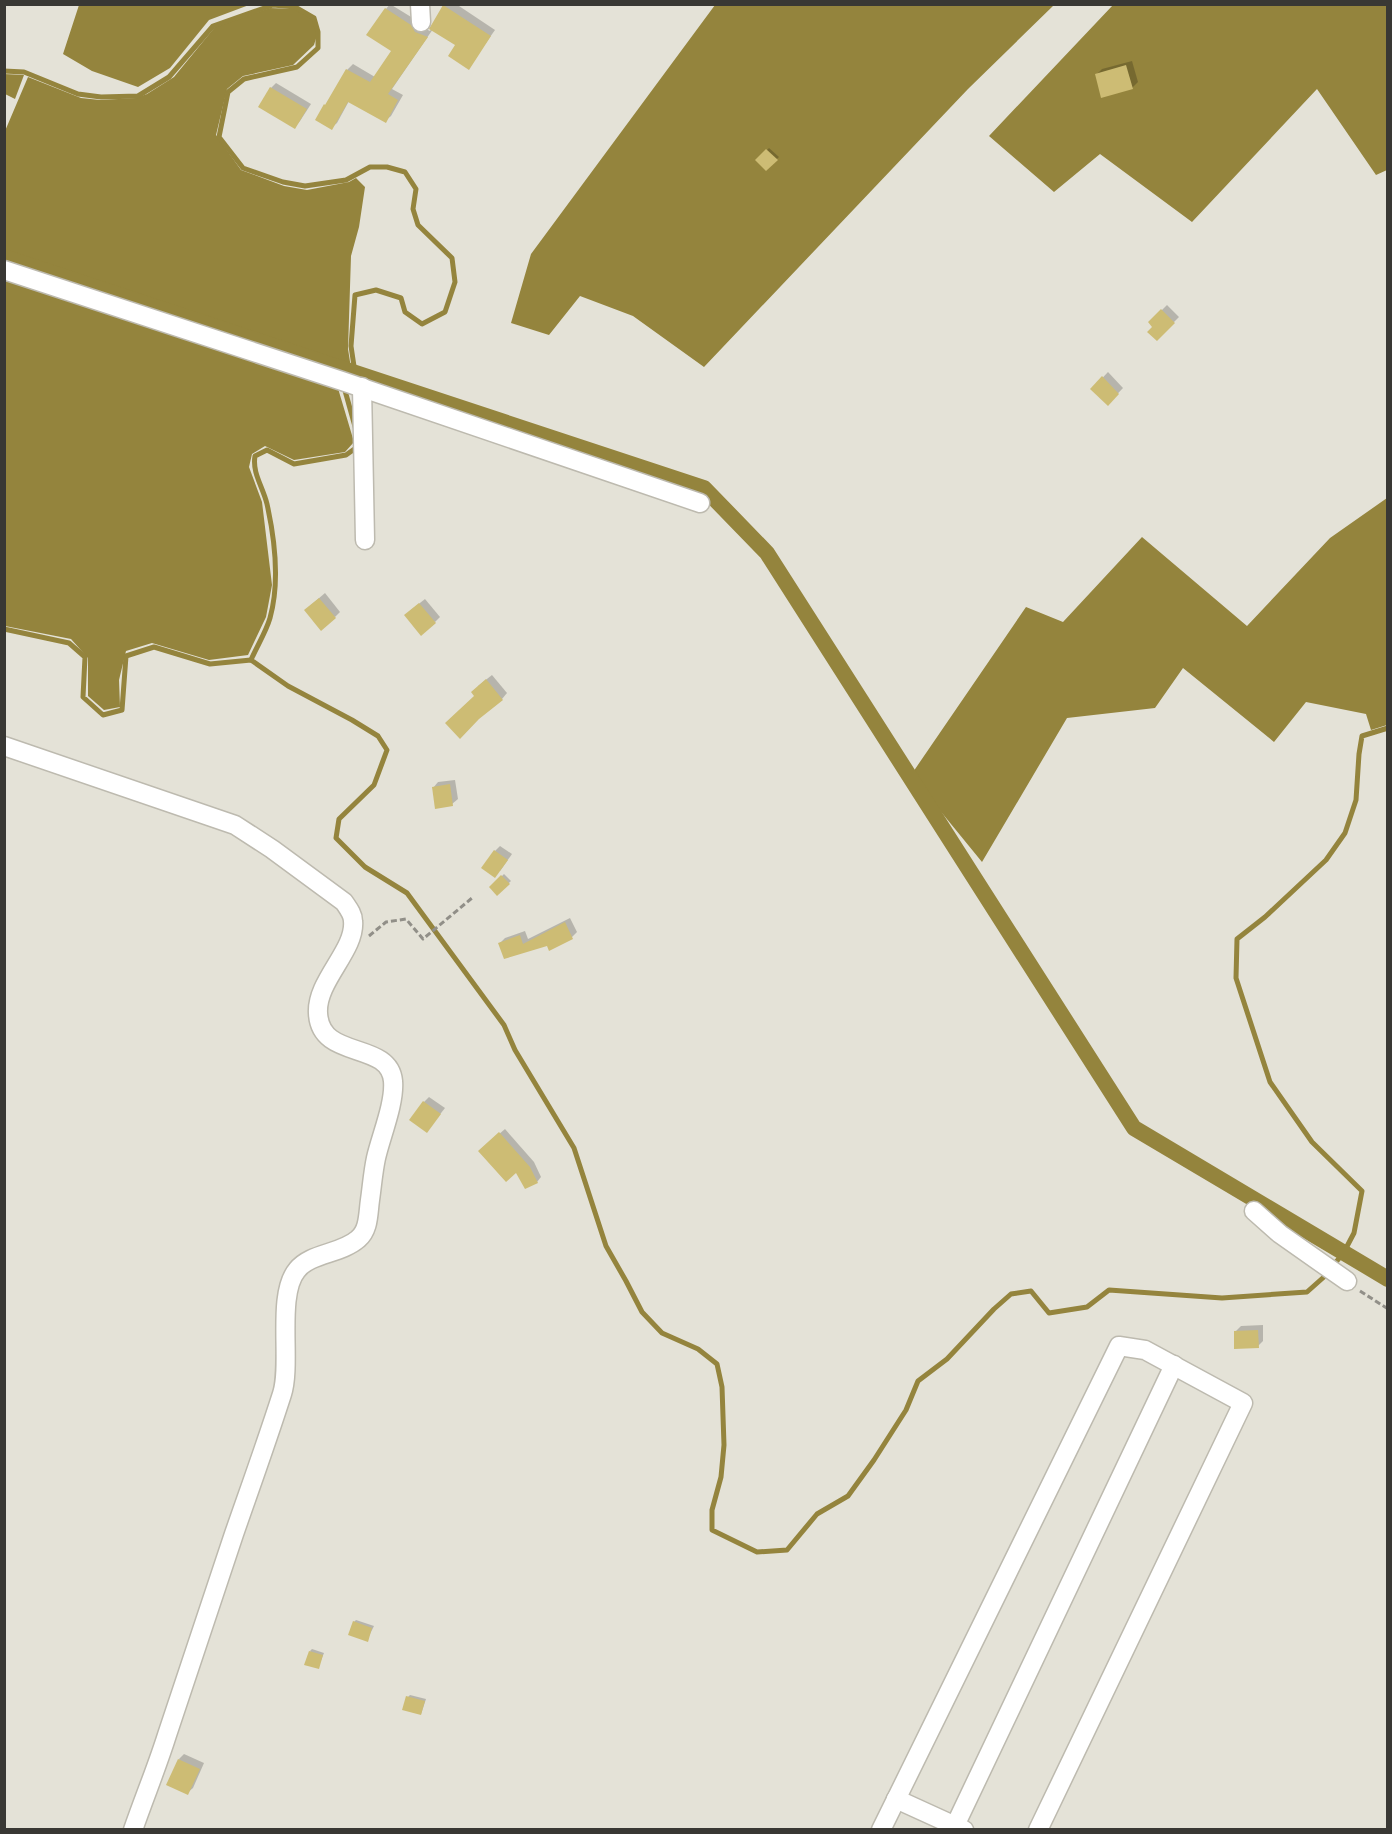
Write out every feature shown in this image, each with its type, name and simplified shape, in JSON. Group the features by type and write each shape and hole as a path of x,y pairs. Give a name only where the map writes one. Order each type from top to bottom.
{"street":[{"path":"4,270 351,384 700,503"},
{"path":"351,384 365,540"},
{"path":"4,746 235,825 344,902 351,912 352,934 320,998 317,1011 319,1025 328,1038 379,1058 388,1068 393,1079 393,1094 375,1161 367,1226 360,1238 348,1247 314,1258 297,1269 290,1285 286,1304 283,1390 167,1737 133,1830"},
{"path":"1254,1211 1280,1234 1347,1281"},
{"path":"881,1830 1119,1346 1145,1350 1243,1403 1038,1830"},
{"path":"896,1799 957,1828 1174,1365"}],"path":[{"path":"343,953 386,922 406,919 423,939 472,898"},
{"path":"1347,1281 1388,1309"}],"shaded area":[{"path":"79,4 249,5 209,20 170,68 138,87 92,71 63,54"},
{"path":"715,5 1054,5 968,89 704,367 633,316 580,296 549,335 511,323 531,254"},
{"path":"1113,5 1387,5 1387,170 1376,175 1317,89 1192,222 1100,154 1054,192 989,136"},
{"path":"270,8 295,9 312,18 318,32 314,45 293,65 243,76 227,89 216,135 241,170 284,186 307,190 349,182 356,178 365,187 359,227 351,256 348,349 351,368 5,254 5,131 28,77 81,98 100,100 136,98 147,94 174,77 215,27"},
{"path":"4,74 24,75 15,99 5,94"},
{"path":"4,279 337,385 354,442 345,452 294,460 265,446 252,454 249,467 262,502 272,585 266,617 248,655 209,660 152,643 126,651 119,680 120,707 104,710 88,696 88,658 71,639 5,626"},
{"path":"1387,498 1387,725 1371,730 1366,714 1306,702 1274,742 1183,668 1155,708 1067,718 982,862 911,775 1026,607 1063,622 1142,537 1247,626 1330,538"}],"building":[{"path":"443,5 491,36 469,70 448,56 455,45 429,29"},
{"path":"385,8 411,25 415,32 428,37 388,94 398,100 386,123 348,102 332,130 315,120 346,69 370,82 391,51 366,35"},
{"path":"1126,65 1133,89 1101,98 1095,74"},
{"path":"270,87 307,109 295,129 258,107"},
{"path":"766,149 778,160 766,171 755,160"},
{"path":"1161,309 1175,323 1157,341 1147,332 1152,327 1148,322"},
{"path":"1102,376 1119,394 1108,406 1090,389"},
{"path":"319,598 336,618 321,631 304,610"},
{"path":"419,603 436,623 421,636 404,615"},
{"path":"486,679 503,700 479,719 460,739 445,723 474,696 471,692"},
{"path":"450,784 453,806 435,809 432,787"},
{"path":"494,850 508,860 495,878 481,868"},
{"path":"501,875 510,884 497,896 489,887"},
{"path":"565,922 573,939 549,951 547,946 504,959 498,943 520,935 523,944"},
{"path":"423,1101 441,1114 427,1133 409,1120"},
{"path":"499,1132 530,1167 538,1183 525,1189 516,1173 506,1182 478,1151"},
{"path":"1258,1330 1259,1348 1234,1349 1234,1331"},
{"path":"353,1621 372,1628 368,1642 348,1635"},
{"path":"309,1651 323,1655 319,1669 304,1665"},
{"path":"406,1696 425,1701 421,1715 402,1710"},
{"path":"178,1759 200,1769 188,1795 166,1785"}],"waterway":[{"path":"4,71 24,72 78,94 101,97 138,96 169,77 213,26 273,5 295,7 314,18 318,32 318,48 297,67 244,79 228,92 219,137 243,168 283,182 305,186 346,180 370,167 387,167 405,172 416,189 413,209 418,225 452,258 455,282 445,312 422,324 405,312 401,298 376,290 355,295 351,346 355,373 349,380"},
{"path":"4,257 704,488 767,553 1134,1128 1388,1279"},
{"path":"344,387 356,430"},
{"path":"251,660 270,618 276,576 270,518 256,474 255,456 267,450 294,464 346,455 360,445"},
{"path":"4,629 69,643 85,657 83,697 103,715 122,710 126,656 154,647 210,664 251,660 288,686 378,736 387,750 374,785 339,819 336,838 365,867 407,893 504,1025 515,1050 574,1148 606,1246 642,1312 662,1333 698,1349 717,1364 722,1387 724,1445 721,1477 712,1510 712,1530 757,1552 787,1550 817,1514 848,1496 906,1410 918,1381 947,1359 1011,1294 1031,1291 1049,1313 1087,1307 1109,1290 1222,1298 1307,1292 1325,1276 1344,1252 1354,1233 1362,1191 1312,1142 1270,1082 1236,978 1237,939 1265,917 1326,860 1345,833 1356,800 1362,736 1388,728"}]}
